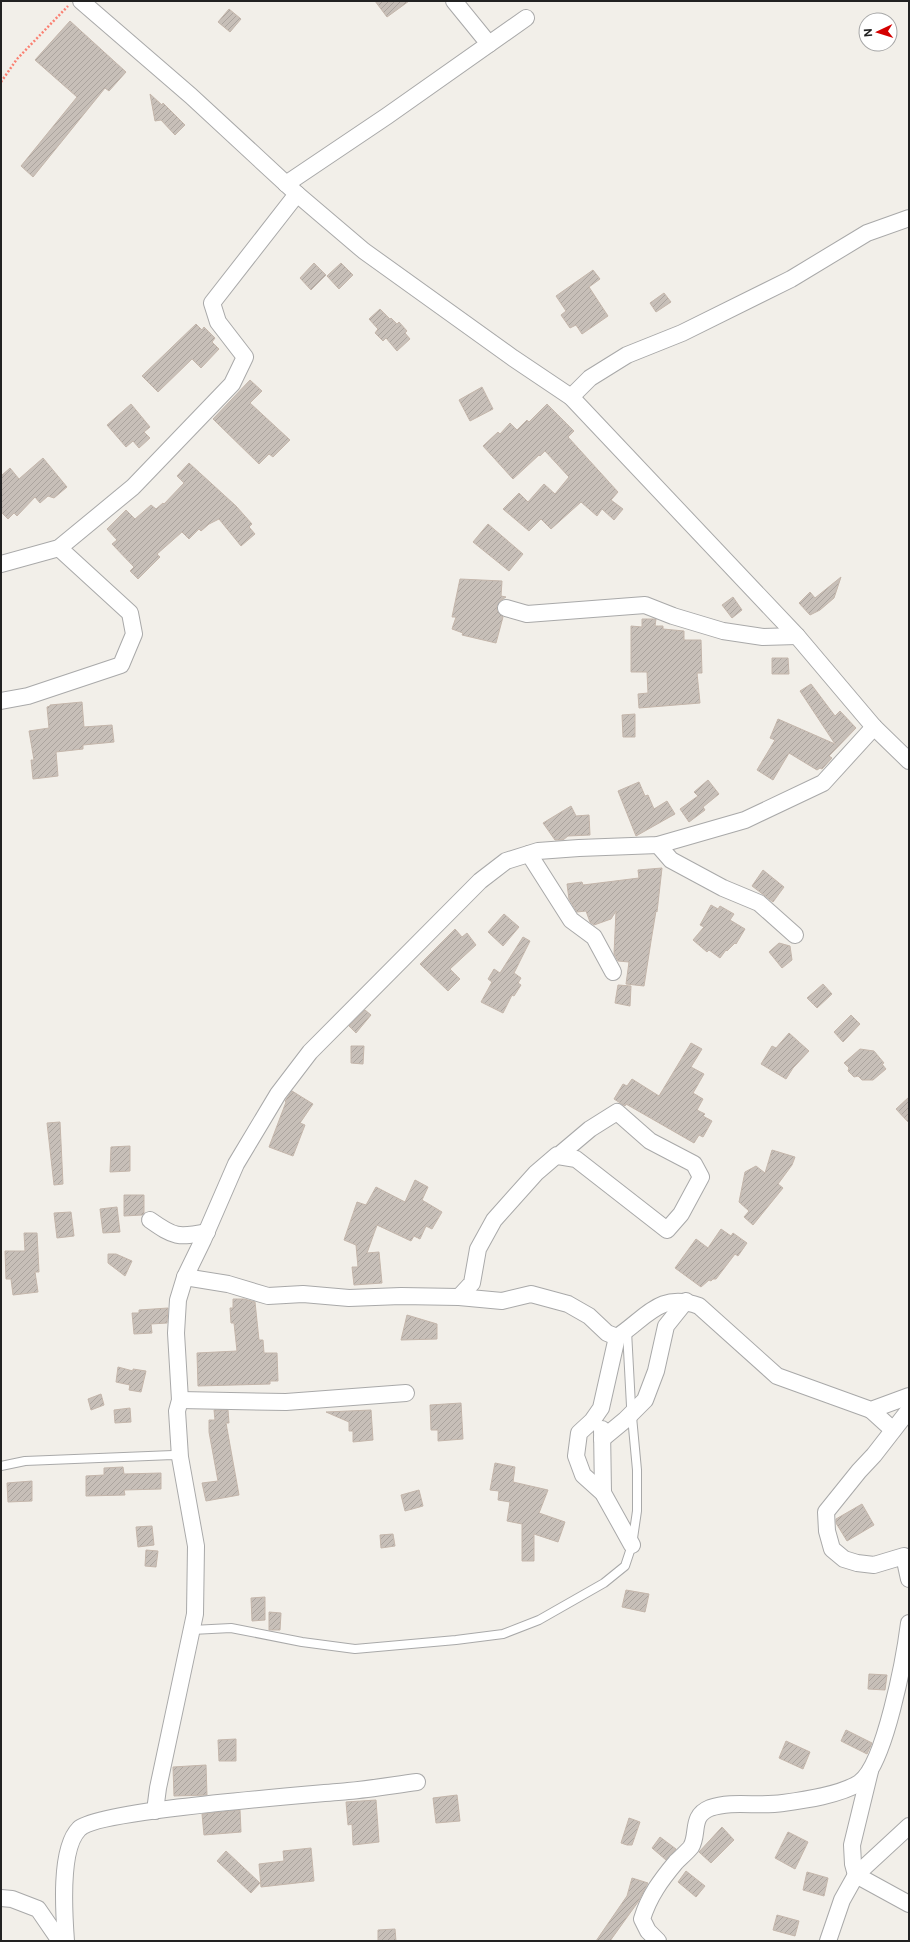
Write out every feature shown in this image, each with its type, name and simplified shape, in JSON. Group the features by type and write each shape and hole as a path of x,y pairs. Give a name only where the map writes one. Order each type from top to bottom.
{"street":[{"path":"81,1 191,96 291,189 364,251 513,358 571,397 797,636 874,727 909,761"},
{"path":"454,1 488,44"},
{"path":"1,564 59,548 133,486 232,384 245,357 218,322 212,303 291,189 387,116 526,18"},
{"path":"571,397 590,378 627,355 682,333 791,279 866,233 909,218"},
{"path":"1,701 28,696 120,665 134,634 130,612 59,548"},
{"path":"506,608 527,614 645,605 673,616 723,631 763,637 797,636"},
{"path":"155,1811 158,1788 195,1614 196,1546 180,1457 177,1411 180,1400 176,1333 178,1300 185,1277 207,1232 236,1164 278,1094 310,1052 480,881 506,861 538,851 579,848 658,846 745,820 822,783 874,727"},
{"path":"658,846 671,860 723,888 759,903 795,935"},
{"path":"529,854 571,920 594,937 613,972"},
{"path":"459,1297 472,1283 478,1250 494,1220 536,1173 590,1129 617,1112 650,1141 694,1164 701,1177 681,1214 667,1230 576,1159 558,1156"},
{"path":"150,1220 170,1234 188,1236 207,1232"},
{"path":"185,1277 228,1284 268,1296 304,1294 349,1298 401,1296 459,1297 502,1301 531,1294 568,1304 589,1316 607,1333 622,1334"},
{"path":"602,1439 632,1414 645,1400 656,1371 666,1326 686,1301"},
{"path":"603,1493 601,1408 622,1334 651,1309 667,1303 686,1301 699,1306 777,1376 871,1410 893,1430"},
{"path":"180,1400 286,1402 406,1393"},
{"path":"871,1410 909,1396"},
{"path":"601,1408 579,1433 576,1456 583,1475 603,1493 632,1545"},
{"path":"909,1410 826,1512 826,1531 832,1548 844,1559 857,1563 874,1565 904,1556 909,1578"},
{"path":"909,1623 895,1700 886,1730 870,1771 852,1845 853,1864 856,1875 909,1904"},
{"path":"658,1941 648,1931 642,1919 646,1907 655,1889 691,1846 697,1819 709,1809 728,1805 782,1803 831,1793 859,1782 870,1771"},
{"path":"66,1941 63,1899 68,1852 73,1836 79,1828 88,1822 116,1816 155,1811 417,1782"},
{"path":"828,1941 842,1900 856,1875 909,1826"},
{"path":"1,1898 12,1899 38,1909 60,1941"}],"lane":[{"path":"192,1630 231,1628 302,1642 355,1649 503,1634 538,1620 604,1583 626,1566 632,1545 637,1511 637,1470 622,1334"},
{"path":"1,1466 25,1461 74,1460 105,1456 173,1455 180,1457"}],"path":[{"path":"1,82 17,59 73,1"}],"building":[{"path":"375,1 409,1 387,17"},
{"path":"229,9 241,19 230,32 218,22"},
{"path":"70,21 126,72 109,91 105,88 33,177 21,166 77,97 35,60"},
{"path":"150,94 162,105 163,103 185,125 175,135 161,120 155,121"},
{"path":"314,263 326,275 311,290 300,278"},
{"path":"341,263 353,275 339,289 327,276"},
{"path":"593,270 600,279 589,287 608,316 582,334 576,325 570,328 561,315 566,311 556,296"},
{"path":"664,293 671,302 656,312 650,303"},
{"path":"380,309 397,324 399,322 407,331 405,333 410,339 397,351 386,338 383,341 375,333 378,329 369,319"},
{"path":"196,324 202,330 204,327 215,338 212,342 219,349 201,368 192,359 158,392 142,376"},
{"path":"250,380 262,391 250,403 290,440 273,457 269,454 259,464 213,419"},
{"path":"482,387 493,409 470,421 459,400"},
{"path":"131,404 150,427 144,432 150,438 139,448 133,441 126,447 107,425"},
{"path":"547,404 574,431 568,437 618,492 611,500 623,509 614,520 602,509 597,516 581,502 551,529 541,519 529,531 503,509 519,493 528,502 544,484 555,494 569,477 545,451 513,479 483,446 498,432 500,434 510,423 517,430 527,420 529,422"},
{"path":"43,458 67,487 54,498 48,496 40,503 35,497 17,516 14,513 8,519 1,512 1,476 10,468 19,479"},
{"path":"189,463 236,506 252,524 249,527 255,534 241,546 219,519 209,524 201,531 199,529 189,539 182,532 157,554 160,557 138,579 130,571 134,567 112,544 117,540 107,529 126,510 135,519 151,505 156,509 163,503 164,504 184,483 177,476"},
{"path":"488,524 523,554 509,571 473,542"},
{"path":"841,577 834,598 820,610 810,615 799,603 810,592 815,598"},
{"path":"460,579 502,581 501,596 506,597 500,601 497,606 497,611 503,617 496,643 462,635 463,633 452,629 456,617 452,617"},
{"path":"733,597 742,610 732,618 722,605"},
{"path":"642,619 656,619 655,626 663,626 663,629 684,631 684,640 701,640 702,673 697,673 700,703 639,708 638,694 648,693 647,672 631,672 631,626 642,627"},
{"path":"772,658 788,658 789,674 772,674"},
{"path":"811,684 835,716 840,711 856,728 829,756 832,758 822,769 820,768 817,770 789,753 773,780 757,770 775,740 770,738 778,719 835,744 800,691"},
{"path":"82,702 84,727 112,725 114,742 83,745 83,749 56,752 58,776 33,779 31,760 34,760 29,731 49,728 47,707 50,705"},
{"path":"635,714 635,737 623,737 622,715"},
{"path":"708,780 719,794 703,807 705,810 689,822 680,809 698,796 694,792"},
{"path":"639,782 645,796 648,795 654,809 667,801 675,814 636,836 618,791"},
{"path":"571,806 576,816 589,815 590,835 568,836 563,840 555,840 543,823"},
{"path":"662,868 657,912 656,911 644,986 626,984 629,962 618,961 614,954 616,911 611,919 594,925 590,922 586,911 577,912 569,899 567,884 582,882 583,885 639,878 638,870"},
{"path":"763,870 784,887 773,902 752,886"},
{"path":"711,905 718,909 720,906 734,914 730,920 745,929 736,944 735,943 727,951 726,950 720,958 709,950 707,952 693,940 704,927 700,925"},
{"path":"504,914 519,927 503,946 488,932"},
{"path":"455,929 462,937 467,933 476,945 450,969 460,979 448,991 420,964"},
{"path":"523,937 530,941 514,973 521,978 518,983 521,985 514,996 512,995 503,1013 481,1002 492,982 488,979 494,969 500,973"},
{"path":"779,943 790,946 792,960 782,968 769,952"},
{"path":"823,984 832,994 817,1008 807,998"},
{"path":"618,985 631,986 630,1006 615,1003"},
{"path":"365,1010 371,1015 356,1033 349,1026"},
{"path":"851,1015 860,1024 843,1042 834,1032"},
{"path":"789,1033 809,1051 793,1068 786,1079 761,1064 772,1046 776,1048"},
{"path":"691,1043 702,1049 691,1067 704,1074 693,1093 703,1099 697,1110 705,1114 703,1116 712,1121 703,1137 699,1135 694,1143 626,1104 625,1106 614,1099 623,1084 627,1086 632,1079 659,1096"},
{"path":"351,1046 364,1046 363,1064 351,1063"},
{"path":"860,1049 874,1051 884,1063 882,1064 886,1069 873,1080 862,1080 858,1076 854,1077 848,1071 849,1068 844,1063"},
{"path":"292,1091 313,1104 300,1123 305,1125 293,1156 269,1147 286,1102 285,1101"},
{"path":"909,1097 909,1123 896,1109"},
{"path":"60,1122 63,1184 54,1185 47,1123"},
{"path":"130,1146 130,1171 110,1172 111,1147"},
{"path":"772,1150 795,1157 792,1165 778,1184 783,1188 753,1225 744,1217 749,1211 739,1202 745,1172 756,1166 765,1173"},
{"path":"415,1180 428,1187 422,1200 442,1212 432,1229 426,1226 420,1239 414,1236 411,1241 377,1225 367,1253 379,1252 382,1283 354,1285 352,1267 358,1267 356,1245 344,1240 357,1202 366,1205 376,1187 405,1202"},
{"path":"124,1195 144,1195 144,1213 142,1215 124,1216"},
{"path":"117,1207 120,1232 103,1233 100,1209"},
{"path":"71,1212 74,1236 57,1238 54,1213"},
{"path":"721,1229 731,1236 733,1233 747,1243 738,1256 735,1254 716,1279 711,1281 709,1280 701,1287 675,1268 696,1239 708,1248"},
{"path":"24,1233 37,1233 39,1272 35,1272 38,1292 13,1295 11,1279 6,1279 5,1251 25,1251"},
{"path":"108,1254 116,1254 132,1261 125,1276 108,1263"},
{"path":"233,1299 244,1299 255,1302 259,1340 263,1340 264,1353 277,1353 278,1381 270,1381 270,1384 198,1386 197,1353 237,1351 234,1323 231,1323 230,1308 233,1308"},
{"path":"168,1308 167,1323 151,1324 152,1333 134,1334 132,1313 139,1313 139,1310"},
{"path":"407,1315 437,1324 437,1339 401,1340"},
{"path":"118,1367 133,1371 133,1369 146,1371 141,1392 129,1390 130,1385 116,1382"},
{"path":"101,1394 104,1405 91,1410 88,1399"},
{"path":"461,1403 463,1439 438,1441 438,1430 431,1430 430,1405"},
{"path":"130,1408 131,1422 115,1423 114,1410"},
{"path":"214,1410 228,1410 229,1423 226,1423 239,1495 206,1501 202,1483 218,1481 209,1432 209,1420 215,1420"},
{"path":"371,1410 373,1440 353,1442 353,1431 349,1431 349,1422 326,1412"},
{"path":"495,1463 515,1467 513,1482 548,1490 539,1513 565,1522 558,1542 534,1534 534,1561 522,1561 522,1524 507,1521 510,1502 498,1500 499,1491 490,1490"},
{"path":"123,1467 124,1474 161,1473 161,1489 124,1490 125,1495 86,1496 86,1476 104,1475 104,1468"},
{"path":"32,1481 32,1501 8,1502 7,1483"},
{"path":"419,1490 423,1506 405,1511 401,1495"},
{"path":"862,1504 874,1525 847,1541 836,1523 836,1519"},
{"path":"152,1526 154,1545 138,1547 136,1527"},
{"path":"393,1534 395,1546 381,1548 380,1535"},
{"path":"146,1550 158,1551 156,1567 145,1566"},
{"path":"626,1590 649,1594 645,1612 622,1607"},
{"path":"265,1597 265,1620 252,1621 251,1598"},
{"path":"269,1612 281,1613 280,1630 269,1630"},
{"path":"869,1674 887,1675 885,1690 868,1689"},
{"path":"846,1730 872,1743 867,1754 841,1741"},
{"path":"236,1739 236,1761 219,1761 218,1740"},
{"path":"786,1741 810,1752 803,1769 779,1758"},
{"path":"206,1765 207,1795 174,1796 173,1767"},
{"path":"457,1795 460,1821 436,1823 433,1798"},
{"path":"376,1800 379,1842 353,1845 352,1824 348,1825 346,1802"},
{"path":"240,1810 241,1832 204,1835 202,1814"},
{"path":"629,1818 640,1822 632,1845 621,1843"},
{"path":"722,1827 734,1840 711,1863 699,1852"},
{"path":"788,1832 808,1842 795,1869 775,1858"},
{"path":"660,1837 676,1849 666,1860 652,1848"},
{"path":"311,1848 314,1881 261,1887 259,1864 284,1861 283,1851"},
{"path":"226,1851 260,1883 251,1893 217,1861"},
{"path":"686,1871 705,1886 696,1897 678,1882"},
{"path":"807,1872 828,1878 824,1896 803,1890"},
{"path":"632,1878 648,1883 638,1902 610,1941 596,1941 627,1896"},
{"path":"777,1915 799,1921 795,1936 773,1930"},
{"path":"395,1929 396,1941 378,1941 378,1930"}]}
